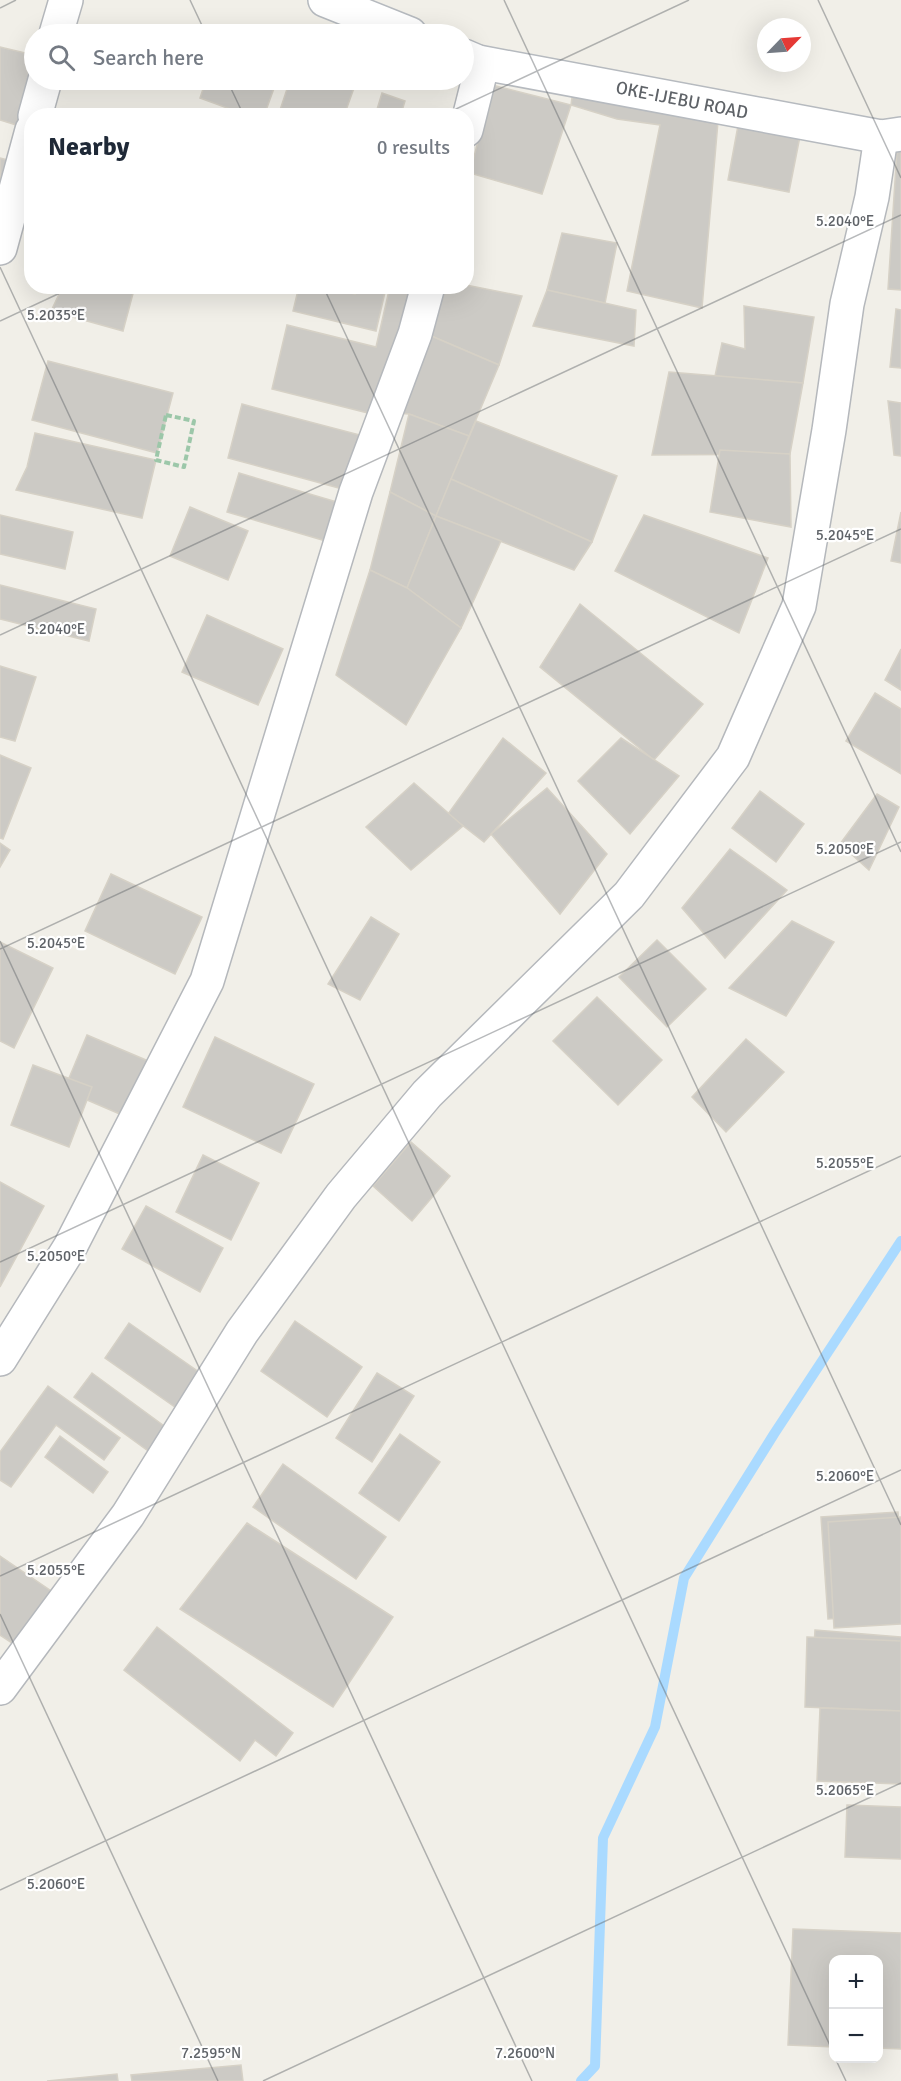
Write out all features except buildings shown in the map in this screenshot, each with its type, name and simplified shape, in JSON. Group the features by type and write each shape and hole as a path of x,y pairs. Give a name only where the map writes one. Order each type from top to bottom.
{"street":[{"path":"59,24 66,0"},
{"path":"325,0 385,24"},
{"name":"OKE-IJEBU ROAD","path":"474,60 891,136"},
{"path":"472,108 479,78 474,66"},
{"path":"37,108 42,90"},
{"path":"0,1688 128,1515 242,1332 341,1196 427,1094 629,895 733,757 799,606 829,430 847,304 872,197 891,136"},
{"path":"0,248 24,160"},
{"path":"0,1359 70,1247 207,981 356,492 415,334 426,294"}],"path":[{"path":"166,415 194,421 184,467 156,460 166,415"}],"waterway":[{"path":"581,2081 595,2066 603,1838 655,1727 684,1578 774,1434 901,1241"}]}
